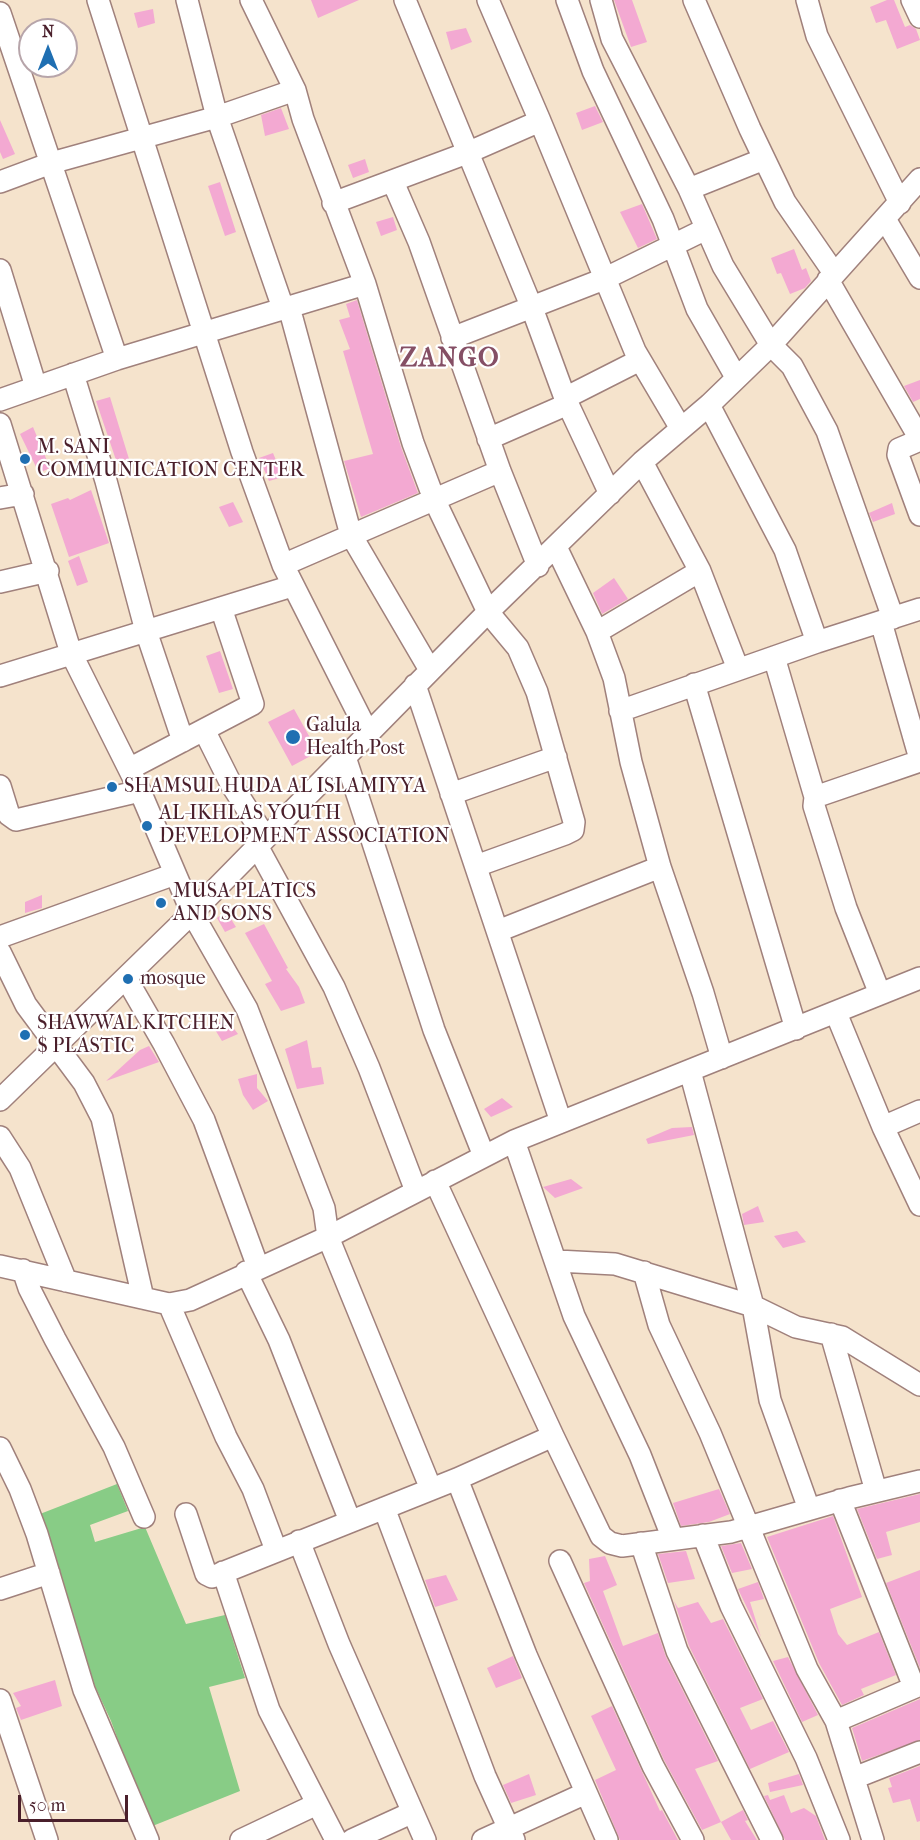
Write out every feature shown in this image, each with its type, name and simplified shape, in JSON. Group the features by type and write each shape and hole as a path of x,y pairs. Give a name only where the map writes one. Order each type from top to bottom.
{"street":[{"path":"98,0 242,452 283,565 368,733"},
{"path":"187,0 217,117 286,308 351,535 430,670"},
{"path":"251,0 295,90 333,203 365,284 413,443 434,499 488,612 518,648 537,692 574,822 573,830 476,866"},
{"path":"405,0 532,308 566,401 610,494"},
{"path":"488,0 640,360 680,427"},
{"path":"567,0 593,70 663,219 697,309 736,377"},
{"path":"601,0 612,39 689,189 723,266 771,345 792,366 827,431 887,620 920,760 815,797"},
{"path":"694,0 785,202 831,276 920,440 899,449 898,455 920,515"},
{"path":"807,0 817,36 900,203"},
{"path":"912,0 920,17"},
{"path":"0,13 117,359"},
{"path":"0,182 51,163 217,117 295,90"},
{"path":"333,203 467,153 540,121"},
{"path":"689,189 764,159"},
{"path":"0,1100 192,913 260,841 488,612 538,566 642,462 680,427 709,405 771,345 920,179"},
{"path":"393,182 419,242 500,471 538,566"},
{"path":"885,219 920,278"},
{"path":"453,338 604,279 706,229"},
{"path":"0,270 36,387"},
{"path":"0,400 117,359 365,284"},
{"path":"489,439 566,401 640,360"},
{"path":"73,374 106,481 146,631 183,741"},
{"path":"709,405 785,550 817,642"},
{"path":"0,424 48,571 71,653 140,791 192,913 247,1009 324,1208 328,1237 431,1490"},
{"path":"642,462 700,571 738,669"},
{"path":"283,565 500,471"},
{"path":"0,498 22,494"},
{"path":"556,547 597,632 614,678 631,762 660,867 703,993 722,1058"},
{"path":"0,582 48,571"},
{"path":"597,632 700,571"},
{"path":"0,676 292,586"},
{"path":"129,769 253,704 221,608"},
{"path":"620,711 817,642 920,609"},
{"path":"774,657 815,797 814,806 846,909 880,994"},
{"path":"694,684 796,1029"},
{"path":"415,685 561,1122"},
{"path":"204,730 334,987 369,1068 416,1191"},
{"path":"345,757 434,1030 484,1156"},
{"path":"451,794 556,757"},
{"path":"0,786 9,815 16,820 140,791"},
{"path":"498,931 660,867"},
{"path":"0,937 175,874"},
{"path":"0,952 26,1005 58,1045 84,1083 102,1118 143,1298"},
{"path":"126,978 204,1120 252,1270 350,1521"},
{"path":"0,1266 169,1304 190,1300 328,1237 514,1141 920,978"},
{"path":"836,1013 883,1127 920,1205"},
{"path":"690,1071 753,1306 770,1400 809,1509"},
{"path":"883,1127 920,1111"},
{"path":"0,1137 20,1168 66,1281"},
{"path":"514,1141 574,1316 640,1455 673,1539"},
{"path":"435,1181 601,1536 610,1543 622,1545 640,1543 748,1527 840,1500 920,1481"},
{"path":"557,1261 615,1264 753,1306 796,1327 831,1334 872,1354 920,1385"},
{"path":"23,1270 49,1329 114,1447 144,1517"},
{"path":"644,1272 659,1325 710,1433 807,1669 836,1721 873,1840"},
{"path":"169,1304 226,1437 253,1489 276,1550"},
{"path":"831,1334 876,1491"},
{"path":"186,1514 206,1574 212,1577 431,1490 553,1436"},
{"path":"0,1448 20,1490 49,1573 84,1690 148,1840"},
{"path":"457,1479 526,1655 607,1840"},
{"path":"836,1721 917,1686 840,1500"},
{"path":"384,1508 485,1776 511,1834"},
{"path":"703,1535 731,1606 806,1758 839,1840"},
{"path":"298,1541 339,1644 411,1813 425,1840"},
{"path":"640,1543 677,1651 772,1840"},
{"path":"560,1561 653,1766 693,1840"},
{"path":"224,1572 269,1710 336,1840"},
{"path":"0,1589 49,1573"},
{"path":"0,1700 47,1840"},
{"path":"854,1778 920,1752"},
{"path":"483,1840 511,1834 586,1793"},
{"path":"242,1840 316,1804"},
{"path":"352,1840 411,1813"}],"green space":[{"path":"117,1484 128,1511 90,1525 95,1542 145,1527 186,1624 225,1615 245,1678 209,1687 240,1791 150,1827 111,1721 88,1671 53,1547 40,1514"}],"building":[{"path":"311,0 359,0 318,18"},
{"path":"614,0 632,0 647,42 631,47"},
{"path":"887,0 894,0 905,27 910,25 916,29 920,40 897,49 886,20 876,23 870,7"},
{"path":"153,9 155,23 138,28 134,13"},
{"path":"466,28 472,42 451,50 446,32"},
{"path":"595,106 603,122 582,130 576,113"},
{"path":"281,108 289,129 265,136 261,115"},
{"path":"0,120 15,154 3,159 0,152"},
{"path":"365,159 369,172 353,178 348,165"},
{"path":"220,182 236,232 225,236 208,186"},
{"path":"642,204 657,239 638,248 620,212"},
{"path":"393,217 397,230 381,236 376,222"},
{"path":"794,249 802,270 806,268 811,281 805,288 790,294 781,273 777,274 771,258"},
{"path":"357,300 401,447 418,493 361,517 344,461 373,454 343,351 350,349 339,320 350,317 346,304"},
{"path":"920,380 920,399 913,402 904,386"},
{"path":"110,397 129,459 117,463 96,401"},
{"path":"33,427 50,468 39,473 20,434"},
{"path":"273,453 283,477 269,481 259,458"},
{"path":"91,490 109,543 69,557 51,504 68,498 70,500"},
{"path":"233,502 243,522 229,527 219,507"},
{"path":"892,503 895,514 873,522 869,513"},
{"path":"79,556 88,582 77,586 68,561"},
{"path":"614,578 628,599 602,614 593,593"},
{"path":"220,651 233,689 219,693 206,656"},
{"name":"Galula Health Post","path":"294,709 318,752 292,766 268,722"},
{"path":"42,895 42,908 25,913 25,902"},
{"path":"226,911 236,927 225,932 217,918"},
{"path":"264,924 288,968 286,969 299,987 305,1003 281,1011 265,984 272,981 245,933"},
{"path":"225,1017 238,1034 222,1041 214,1028"},
{"path":"307,1040 312,1068 321,1067 324,1084 297,1089 285,1049"},
{"path":"149,1046 159,1062 106,1081 140,1050"},
{"path":"257,1074 257,1088 268,1101 253,1110 243,1095 238,1079"},
{"path":"502,1098 513,1107 491,1117 484,1109"},
{"path":"692,1127 694,1135 648,1144 646,1139 672,1128"},
{"path":"571,1179 583,1188 555,1198 543,1187"},
{"path":"758,1206 764,1222 744,1225 742,1214"},
{"path":"797,1231 806,1242 783,1248 774,1236"},
{"path":"719,1489 730,1514 709,1522 681,1526 673,1503"},
{"path":"920,1494 920,1522 886,1532 892,1555 877,1559 857,1509"},
{"path":"833,1516 862,1597 830,1609 838,1634 847,1645 879,1632 896,1675 861,1689 864,1695 842,1705 819,1663 767,1537"},
{"path":"741,1543 752,1569 732,1573 721,1546"},
{"path":"686,1551 695,1579 668,1583 658,1554"},
{"path":"605,1556 617,1585 603,1591 623,1646 658,1633 666,1657 718,1761 695,1769 721,1822 702,1830 664,1760 584,1583 590,1581 589,1559"},
{"path":"920,1570 920,1668 886,1583"},
{"path":"446,1575 458,1600 435,1607 425,1580"},
{"path":"758,1582 764,1599 750,1602 761,1637 738,1589"},
{"path":"674,1601 678,1608 698,1602 711,1623 723,1619 763,1699 740,1708 751,1730 773,1721 789,1752 750,1769 689,1646"},
{"path":"513,1656 522,1678 496,1688 487,1668"},
{"path":"788,1657 818,1715 802,1722 773,1661"},
{"path":"55,1680 62,1706 21,1720 16,1708 21,1706 13,1693"},
{"path":"920,1699 920,1740 862,1761 852,1728"},
{"path":"612,1706 660,1811 662,1810 678,1840 620,1840 595,1780 616,1770 591,1716"},
{"path":"920,1766 920,1821 917,1822 910,1799 893,1803 888,1788 892,1787 889,1778"},
{"path":"529,1774 536,1795 511,1803 503,1785"},
{"path":"799,1774 803,1785 770,1792 768,1783"},
{"path":"768,1795 770,1800 784,1795 791,1813 804,1808 816,1816 825,1840 785,1840 764,1796"},
{"path":"743,1810 748,1820 745,1821 757,1840 731,1840 721,1822"}],"place":[{"name":"M. SANI COMMUNICATION CENTER","path":"25,459"},
{"name":"Galula Health Post","path":"293,737"},
{"name":"SHAMSUL HUDA AL ISLAMIYYA","path":"112,787"},
{"name":"AL-IKHLAS YOUTH DEVELOPMENT ASSOCIATION","path":"147,826"},
{"name":"MUSA PLATICS AND SONS","path":"161,903"},
{"name":"mosque","path":"128,979"},
{"name":"SHAWWAL KITCHEN $ PLASTIC","path":"25,1035"}],"district":[{"name":"ZANGO","path":"450,360"}]}
